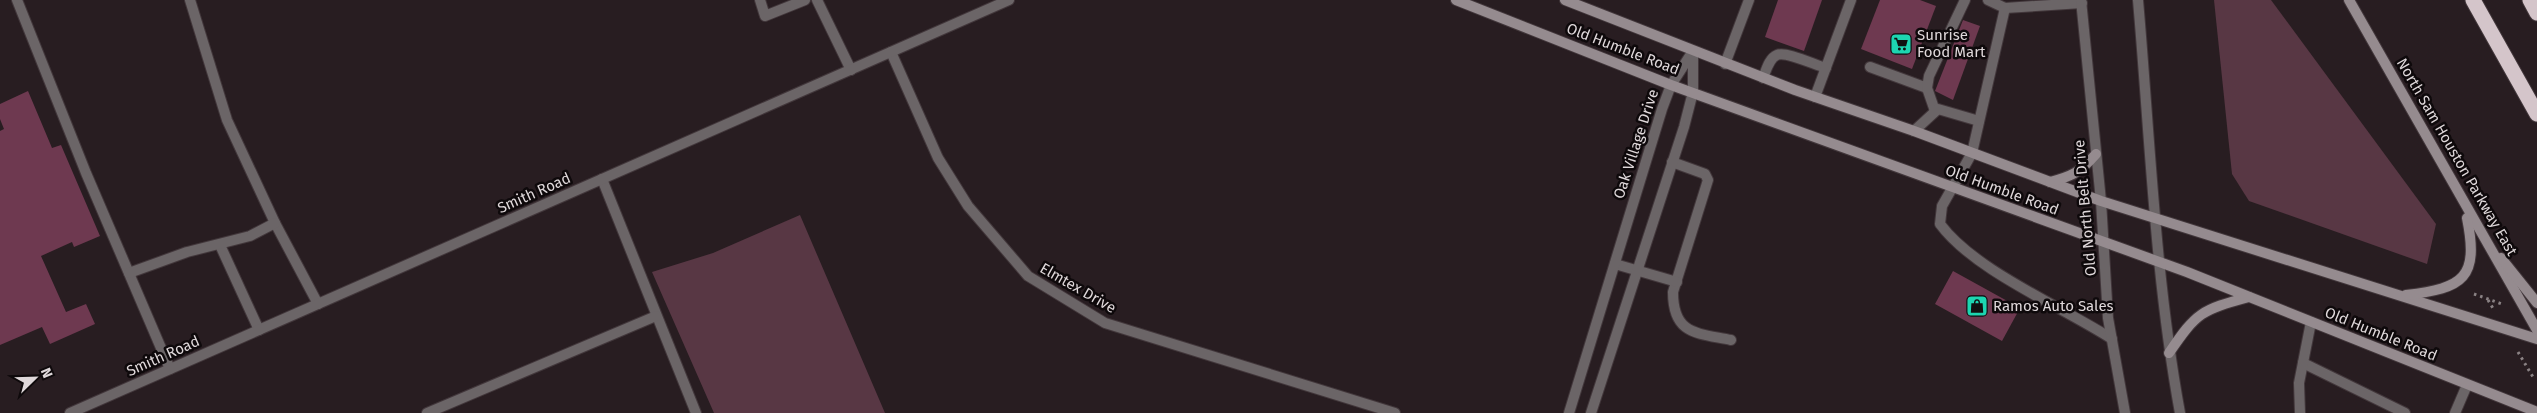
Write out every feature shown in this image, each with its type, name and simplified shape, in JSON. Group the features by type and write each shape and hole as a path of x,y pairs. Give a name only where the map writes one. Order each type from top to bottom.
{"highway":[{"path":"2473,0 2537,114"},
{"path":"2530,0 2537,12"}],"main road":[{"name":"Old Humble Road","path":"1456,0 1672,85 2159,262 2537,412"},
{"name":"Old Humble Road","path":"1565,0 1725,64 1914,131 2101,201 2537,339"},
{"name":"North Sam Houston Parkway East","path":"2349,0 2465,207 2537,330"},
{"path":"2050,182 2071,176 2082,169 2096,154"},
{"path":"2401,296 2433,292 2463,278 2468,269 2473,245 2465,207"},
{"path":"2476,226 2537,303"},
{"path":"2169,353 2190,322 2210,308 2249,297"}],"street":[{"path":"18,0 82,164 170,369"},
{"path":"190,0 227,120 274,223 318,304"},
{"path":"760,0 765,16 805,0"},
{"path":"817,0 851,70"},
{"name":"Smith Road","path":"70,413 1009,0"},
{"path":"1725,64 1750,0"},
{"path":"1815,97 1851,0"},
{"path":"1935,111 1927,88 1929,76 1965,0"},
{"path":"1988,0 2005,8 2081,2"},
{"path":"2138,0 2151,140 2154,218 2169,353 2180,413"},
{"name":"Old North Belt Drive","path":"2081,2 2101,201 2112,339 2125,413"},
{"path":"2005,8 1972,153 1942,206 1940,224 1952,240 2011,281 2075,315 2112,339"},
{"path":"1591,413 1638,271 1693,92 1693,51"},
{"name":"Oak Village Drive","path":"1569,413 1662,109 1672,85 1693,51"},
{"name":"Elmtex Drive","path":"891,52 938,158 968,206 1028,276 1105,323 1395,413"},
{"path":"1763,78 1772,59 1777,54 1785,54 1826,68"},
{"path":"1870,67 1927,88"},
{"path":"1914,131 1935,111 1941,109 1979,121"},
{"path":"1672,162 1704,174 1708,180 1673,292 1673,308 1677,320 1689,331 1731,340"},
{"path":"602,179 696,413"},
{"path":"129,273 187,252 250,236 274,223"},
{"path":"220,244 259,330"},
{"path":"1615,264 1677,282"},
{"path":"427,413 656,316"},
{"path":"2300,413 2299,383 2311,322"},
{"path":"2303,363 2405,413"},
{"path":"2455,413 2467,385"}],"path":[{"path":"2474,294 2502,304"},
{"path":"2487,298 2494,310"},
{"path":"2518,352 2533,377"}],"shaded area":[{"path":"2214,0 2271,0 2436,224 2427,264 2249,201 2232,174"},
{"path":"800,215 885,413 714,413 652,272 713,253"}],"building":[{"path":"1778,0 1822,0 1804,51 1765,37"},
{"path":"1880,0 1920,0 1936,6 1912,69 1861,49"},
{"path":"1963,20 1980,26 1953,100 1935,91"},
{"path":"28,91 52,148 61,145 100,236 74,247 72,242 41,256 66,312 86,304 95,324 50,344 42,327 0,345 0,131 4,129 0,119 0,104"},
{"name":"Ramos Auto Sales","path":"1953,271 2020,308 2002,341 1935,304"}],"place":[{"name":"Sunrise Food Mart","path":"1901,44"},
{"name":"Ramos Auto Sales","path":"1977,306"}]}
